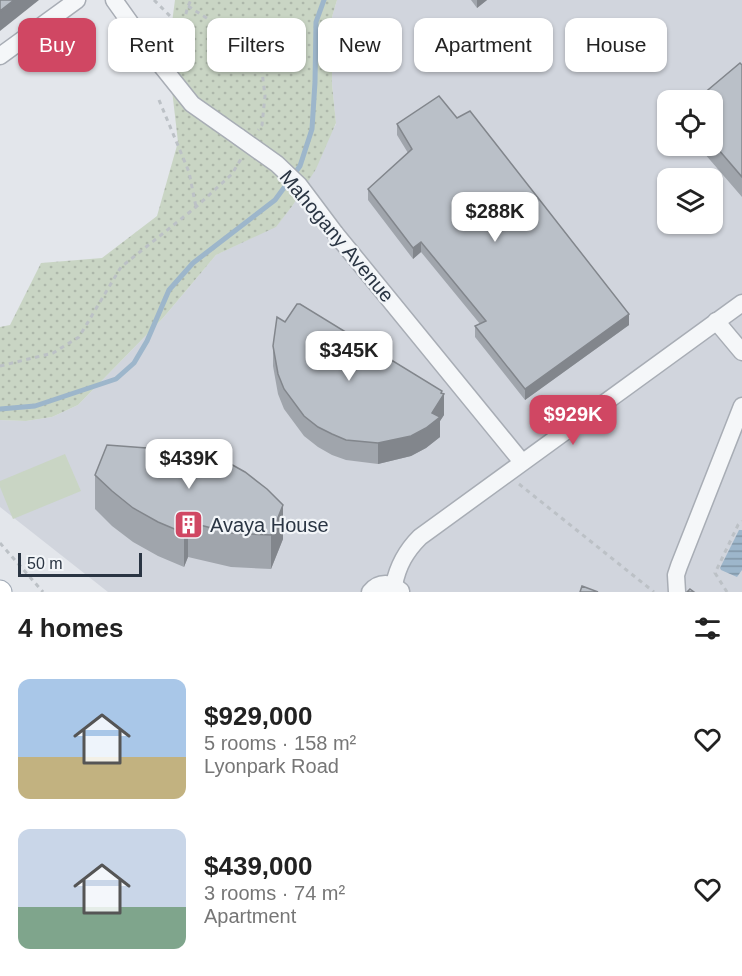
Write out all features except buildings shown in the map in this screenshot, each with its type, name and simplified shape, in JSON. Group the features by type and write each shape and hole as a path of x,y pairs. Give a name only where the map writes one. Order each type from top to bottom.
{"street":[{"path":"0,56 77,0"},
{"name":"Mahogany Avenue","path":"114,0 156,59 192,104 277,164 299,185 335,233 522,462"},
{"path":"370,592 381,584 398,589 398,567 410,547 420,537 742,303"},
{"path":"716,321 742,352"},
{"path":"677,592 676,575 679,566 742,406"}],"path":[{"path":"154,0 182,28 191,0"},
{"path":"188,6 251,47 261,63 265,96 262,125 256,135"},
{"path":"159,100 189,172 196,207"},
{"path":"0,366 53,352 79,337 121,267 196,207 232,174 244,154"},
{"path":"506,474 654,592"},
{"path":"727,592 715,573 742,521"},
{"path":"0,543 43,592"}],"shaded area":[{"path":"337,0 742,0 742,592 108,592 0,507 0,420 26,421 52,417 78,405 163,318 216,255 276,226 293,205 336,124 332,72 402,72 402,18 332,18"}],"green space":[{"path":"175,0 337,0 332,18 318,18 318,72 332,72 336,123 316,169 276,227 216,255 163,318 78,405 52,417 26,421 0,420 0,327 10,325 41,263 102,258 157,216 178,142 172,72 195,72 195,18 173,18"},
{"path":"65,454 81,491 13,519 0,487 0,481"}],"water":[{"path":"739,530 742,530 742,570 737,577 720,568"}],"waterway":[{"path":"0,409 35,406 116,379 134,363 147,341 169,290 193,263 275,200 300,166 312,129 316,22 324,0"}],"place":[{"name":"Avaya House","path":"189,525"}]}
